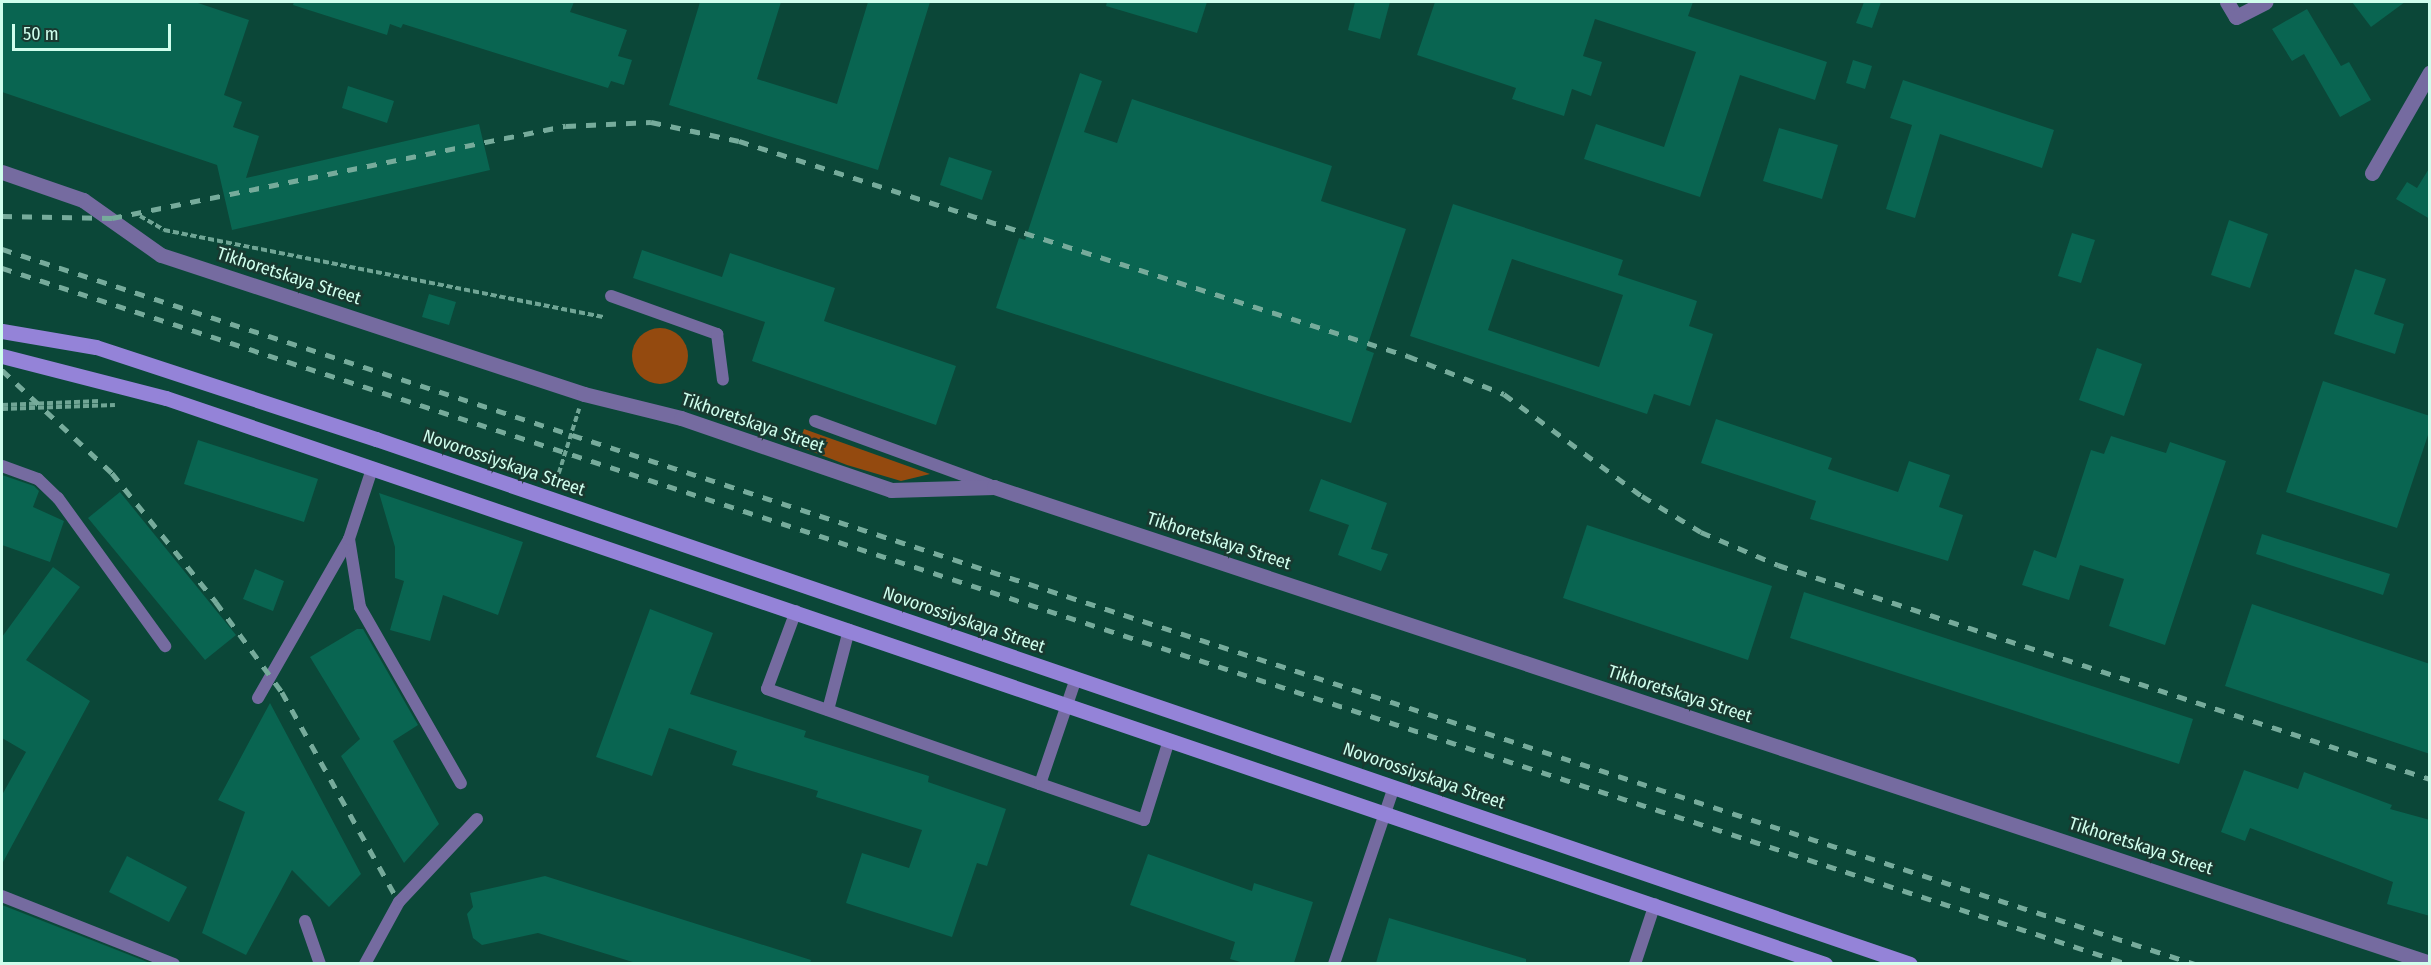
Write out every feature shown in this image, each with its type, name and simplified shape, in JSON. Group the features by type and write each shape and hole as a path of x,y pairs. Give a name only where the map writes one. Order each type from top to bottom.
{"main road":[{"name":"Novorossiyskaya Street","path":"2,331 96,347 1910,963"},
{"path":"2,356 123,385 796,611 1066,706 1386,811 1825,963"}],"street":[{"path":"2227,2 2236,17 2265,2"},
{"path":"2372,173 2430,72"},
{"name":"Tikhoretskaya Street","path":"2,171 83,200 161,255 584,394 681,418 891,490 994,487 2430,963"}],"lane":[{"path":"611,296 717,334 723,380"},
{"path":"815,421 994,487"},
{"path":"2,466 38,478 58,498 165,645"},
{"path":"258,698 349,539 372,469"},
{"path":"349,539 360,607 461,783"},
{"path":"796,611 767,689 1144,820 1169,740"},
{"path":"828,710 849,630"},
{"path":"1040,784 1076,678"},
{"path":"1334,963 1394,787"},
{"path":"365,963 399,903 477,819"},
{"path":"2,896 174,963"},
{"path":"1635,963 1654,904"},
{"path":"305,921 320,963"}],"path":[{"path":"146,219 164,230 605,317"},
{"path":"555,487 584,394"}],"shaded area":[{"path":"660,328 671,330 680,336 686,345 688,356 686,367 680,376 671,382 660,384 649,382 640,376 634,367 632,356 634,345 640,336 649,330"},
{"path":"804,429 930,474 901,481 847,465 798,446"}],"building":[{"path":"2,2 195,2 249,20 224,95 242,102 233,127 259,136 246,178 479,124 490,170 232,230 217,165 2,92"},
{"path":"294,2 574,2 570,12 627,30 618,56 632,60 624,85 611,81 608,88 403,24 401,28 390,24 387,35 293,5"},
{"path":"700,2 781,2 757,79 837,104 868,2 930,2 878,170 669,105"},
{"path":"1107,2 1207,2 1197,33 1106,6"},
{"path":"1355,2 1390,2 1380,39 1348,30"},
{"path":"1435,2 1693,2 1688,16 1827,62 1815,100 1740,75 1700,197 1584,159 1596,124 1664,147 1696,52 1595,19 1583,56 1602,62 1591,96 1572,89 1564,116 1512,99 1516,88 1417,55"},
{"path":"1864,2 1881,2 1872,28 1856,23"},
{"path":"2352,2 2405,2 2371,27"},
{"path":"2307,9 2341,66 2349,62 2371,100 2340,117 2304,54 2292,61 2272,29"},
{"path":"1853,60 1872,66 1865,89 1846,83"},
{"path":"1080,73 1102,81 1084,132 1117,143 1132,99 1332,166 1321,201 1406,229 1366,350 1374,353 1351,423 996,308 1019,238 1025,240"},
{"path":"1903,80 2054,130 2042,168 1940,134 1915,218 1886,209 1912,125 1890,118"},
{"path":"348,86 394,101 387,123 342,108"},
{"path":"1779,128 1838,145 1822,199 1763,181"},
{"path":"949,157 992,171 982,200 940,185"},
{"path":"2430,167 2430,219 2396,199 2407,182 2417,188"},
{"path":"1453,204 1623,260 1618,275 1697,301 1689,326 1713,334 1690,406 1654,394 1647,414 1410,336","holes":["1512,259 1623,295 1599,367 1488,330"]},
{"path":"2229,220 2268,234 2250,288 2211,275"},
{"path":"2072,233 2095,240 2081,283 2058,276"},
{"path":"642,250 722,277 730,253 835,288 824,321 956,366 936,425 752,361 765,322 633,278"},
{"path":"2355,269 2386,279 2374,314 2404,324 2395,354 2334,334"},
{"path":"429,294 456,302 449,325 422,317"},
{"path":"2097,348 2142,364 2124,416 2079,400"},
{"path":"2323,381 2430,416 2430,429 2397,528 2286,492"},
{"path":"1716,419 1832,458 1828,469 1898,492 1909,461 1950,475 1939,507 1963,515 1948,561 1810,519 1816,501 1701,463"},
{"path":"2111,436 2166,453 2170,442 2226,461 2165,645 2109,626 2124,579 2080,565 2069,600 2022,585 2034,550 2056,558 2091,450 2104,454"},
{"path":"198,440 318,479 304,522 184,484"},
{"path":"2,475 34,486 39,491 33,507 64,521 50,562 2,545"},
{"path":"1321,479 1387,503 1371,549 1388,554 1381,571 1338,555 1349,525 1309,511"},
{"path":"120,492 236,635 205,660 88,518"},
{"path":"379,493 523,542 498,615 443,595 430,641 390,630 404,581 395,578 395,547"},
{"path":"1587,525 1772,586 1748,660 1563,598"},
{"path":"2262,534 2390,574 2383,595 2256,554"},
{"path":"53,567 80,587 26,660 90,701 2,864 2,795 26,752 2,738 2,637"},
{"path":"255,569 284,581 273,611 243,599"},
{"path":"1804,592 2193,719 2179,764 1790,638"},
{"path":"2252,604 2430,664 2430,754 2225,686"},
{"path":"650,609 713,633 690,694 806,731 804,737 929,776 928,782 1006,809 987,866 977,863 952,937 846,903 862,853 909,868 922,830 816,797 818,791 732,765 737,751 669,728 652,776 596,757"},
{"path":"357,629 363,629 418,725 393,741 439,824 404,863 341,756 360,739 310,657"},
{"path":"270,703 361,874 329,907 292,870 246,955 202,933 245,812 218,800"},
{"path":"2244,770 2298,789 2304,772 2392,805 2390,809 2430,820 2430,916 2387,904 2393,882 2250,828 2245,841 2221,832"},
{"path":"1148,854 1252,891 1254,883 1313,902 1294,963 1244,963 1230,959 1235,942 1130,905"},
{"path":"127,856 187,887 169,922 109,892"},
{"path":"545,876 811,960 810,963 636,963 538,933 482,945 473,938 467,914 473,907 470,893"},
{"path":"2,905 150,963 2,963"},
{"path":"1389,918 1526,959 1526,963 1376,963"}],"railway":[{"path":"2,216 112,218 566,126 651,122 739,141 1408,356 1504,394 1642,496 1701,532 1778,565 2430,779"},
{"path":"2,249 2195,964"},
{"path":"2,268 2128,964"},
{"path":"2,370 112,473 216,602 282,692 399,902"}]}
